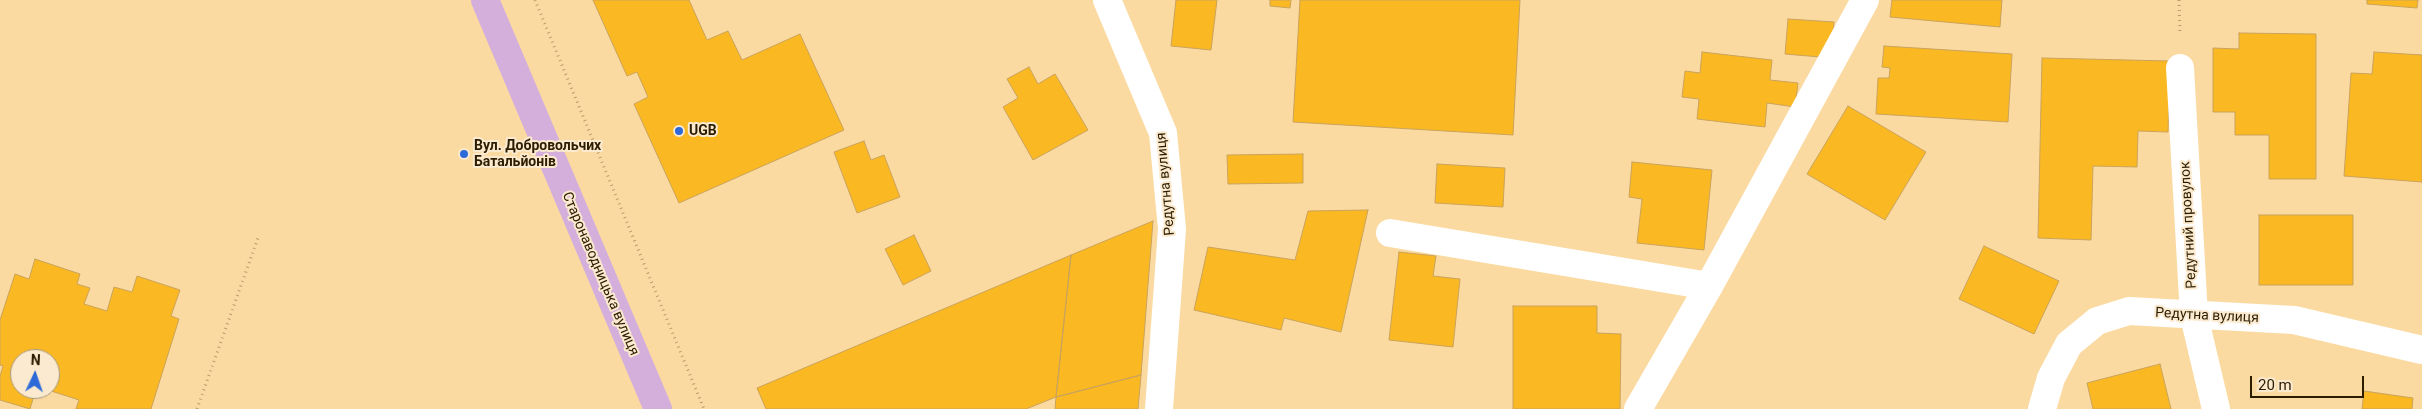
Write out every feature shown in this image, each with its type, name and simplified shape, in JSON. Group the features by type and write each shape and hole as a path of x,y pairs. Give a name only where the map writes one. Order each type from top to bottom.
{"main road":[{"name":"Старонаводницька вулиця","path":"485,0 658,409"}],"street":[{"name":"Редутна вулиця","path":"1107,0 1163,132 1172,229 1159,409"},
{"path":"1638,409 1709,286 1865,0"},
{"name":"Редутний провулок","path":"2180,68 2194,316 2216,409"},
{"path":"1390,233 1709,286"},
{"name":"Редутна вулиця","path":"2042,409 2051,378 2070,344 2097,321 2128,312 2294,320 2422,350"}],"path":[{"path":"535,0 704,409"},
{"path":"197,409 259,235"}],"building":[{"path":"593,0 689,0 707,40 728,31 742,60 800,34 844,130 679,203 634,104 648,97 637,72 627,76"},
{"path":"1176,0 1217,0 1211,50 1171,46"},
{"path":"1270,0 1291,0 1290,8 1270,6"},
{"path":"1300,0 1520,0 1513,135 1293,122"},
{"path":"1892,0 2002,0 2000,27 1890,17"},
{"path":"2367,0 2418,0 2417,8 2367,4"},
{"path":"1788,19 1834,22 1832,58 1785,54"},
{"path":"2239,33 2316,34 2316,179 2269,179 2269,135 2235,135 2235,112 2213,112 2213,48 2239,49"},
{"path":"1884,46 2012,54 2008,122 1876,114 1878,78 1889,78 1890,68 1882,67"},
{"path":"1702,52 1772,60 1770,80 1798,83 1795,107 1767,103 1765,127 1697,119 1699,99 1682,97 1685,71 1700,73"},
{"path":"2374,52 2422,55 2422,182 2344,176 2351,73 2372,74"},
{"path":"2042,58 2170,61 2168,132 2138,131 2137,167 2093,166 2091,240 2038,238"},
{"path":"1029,67 1038,84 1055,74 1088,130 1033,160 1003,107 1018,98 1007,79"},
{"path":"1848,106 1926,152 1885,220 1807,174"},
{"path":"864,141 871,160 884,155 900,197 857,213 834,152"},
{"path":"1303,154 1303,183 1228,184 1227,155"},
{"path":"1632,162 1712,170 1704,250 1637,243 1642,199 1629,197"},
{"path":"1437,164 1505,168 1503,207 1435,203"},
{"path":"1368,210 1341,332 1284,318 1281,330 1194,310 1208,247 1295,260 1308,211"},
{"path":"2259,215 2353,215 2353,285 2259,285"},
{"path":"1153,221 1141,375 1056,397 1071,255"},
{"path":"914,235 931,271 903,285 885,249"},
{"path":"1984,246 2059,281 2034,334 1959,299"},
{"path":"1399,252 1436,256 1433,276 1460,279 1453,347 1389,340"},
{"path":"1071,255 1056,397 1026,409 766,409 757,388"},
{"path":"35,259 80,274 77,284 90,288 84,304 107,311 114,287 132,292 137,276 180,290 171,316 179,319 151,409 76,409 79,400 60,394 60,349 10,349 10,399 33,399 30,409 0,400 0,376 3,366 0,365 0,320 15,274 29,279"},
{"path":"1513,306 1597,306 1597,333 1621,334 1620,409 1513,409"},
{"path":"2160,364 2171,409 2093,409 2087,383"},
{"path":"1141,375 1138,409 1055,409 1056,397"},
{"path":"2364,391 2413,398 2412,409 2362,409"}],"place":[{"name":"UGB","path":"679,131"},
{"name":"Вул. Добровольчих Батальйонів","path":"464,154"}]}
